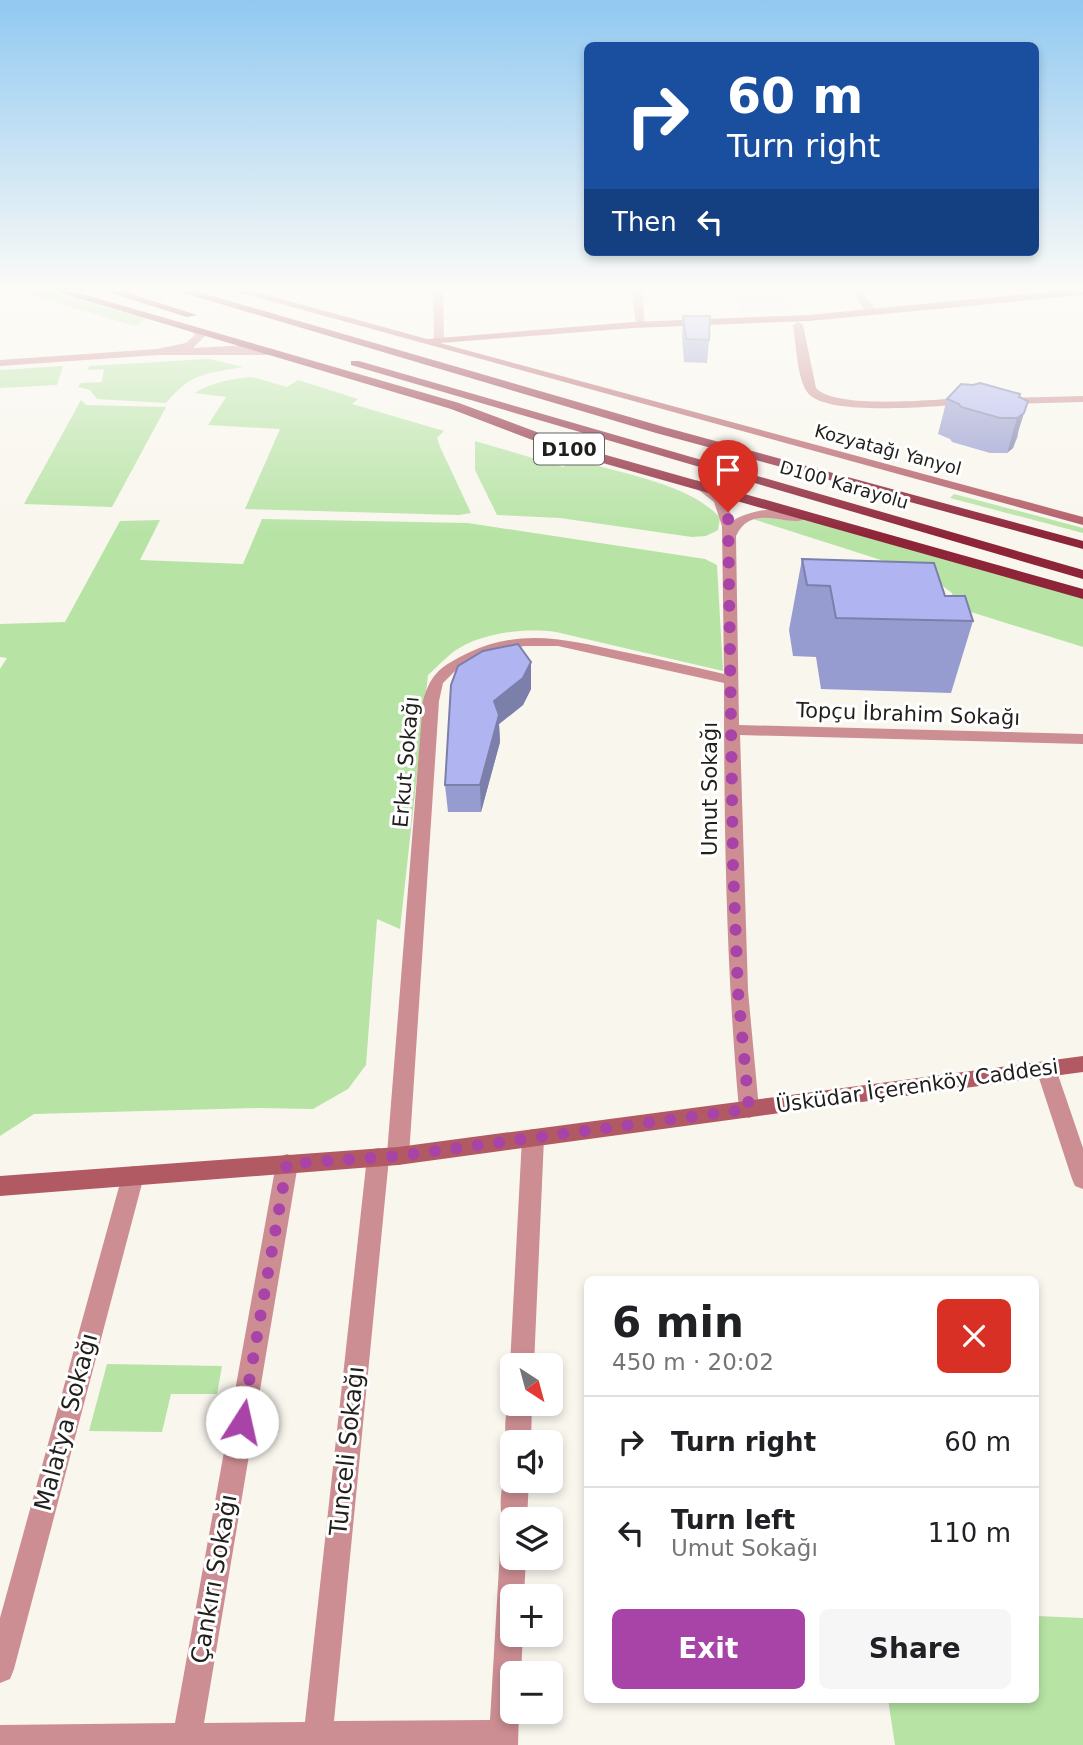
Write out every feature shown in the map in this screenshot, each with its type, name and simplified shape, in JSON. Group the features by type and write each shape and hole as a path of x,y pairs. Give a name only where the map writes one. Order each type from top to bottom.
{"highway":[{"name":"D100","path":"341,372 455,406 569,449 1083,594"},
{"name":"D100 Karayolu","path":"388,372 1083,575"},
{"name":"D100 Karayolu","path":"462,372 660,430 1083,545"},
{"path":"455,406 783,497 1002,552"}],"main road":[{"name":"Kozyatağı Yanyol","path":"543,372 1083,522"},
{"name":"Üsküdar İçerenköy Caddesi","path":"0,1186 388,1156 1083,1065"}],"street":[{"path":"808,372 811,390 820,398 846,404 977,401"},
{"path":"990,401 1083,398"},
{"name":"Umut Sokağı","path":"697,484 709,490 728,512 730,536 728,546 738,991 749,1109"},
{"path":"730,536 735,525 758,514 776,512 823,520"},
{"name":"Erkut Sokağı","path":"388,1156 431,701 436,682 451,667 470,657 495,646 524,642 558,642 733,680"},
{"name":"Topçu İbrahim Sokağı","path":"732,730 1083,740"},
{"path":"1046,1069 1083,1179"},
{"path":"523,1353 533,1138"},
{"name":"Tunceli Sokağı","path":"317,1741 388,1156"},
{"name":"Çankırı Sokağı","path":"186,1741 287,1164"},
{"name":"Malatya Sokağı","path":"0,1669 132,1176"},
{"path":"0,1740 503,1740 512,1570"}],"green space":[{"path":"0,372 61,372 57,385 0,388"},
{"path":"103,372 212,372 184,385 166,403 97,399 90,390 78,387 81,383 102,382"},
{"path":"252,377 287,387 298,380 358,399 352,404 444,431 437,438 471,513 459,515 245,509 280,429 208,425 226,397 195,393 222,382"},
{"path":"81,400 86,405 166,407 112,507 24,504"},
{"path":"475,441 563,467 577,460 673,488 707,506 720,518 718,530 706,536 692,537 560,518 497,515 475,470"},
{"path":"954,494 1083,528 1083,533 950,498"},
{"path":"776,512 1083,593 1083,647 955,607 952,593 928,575 753,519"},
{"path":"262,519 468,523 705,559 717,565 723,671 544,631 492,635 456,650 428,675 400,929 377,919 366,1065 348,1089 313,1109 34,1114 0,1136 0,669 7,658 0,657 0,624 65,622 120,521 160,520 140,560 243,564"},
{"path":"107,1364 222,1366 217,1394 171,1394 162,1432 89,1431"},
{"path":"1039,1616 1083,1618 1083,1745 895,1745 889,1703 1039,1703"}],"building":[{"path":"980,383 1020,394 1019,397 1028,401 1024,413 1017,418 1000,418 961,407 947,399 961,384"},
{"path":"802,559 934,563 945,596 965,596 973,621 836,618 830,586 807,585"},
{"path":"518,644 531,662 523,678 494,701 499,715 480,785 445,785 451,685 458,666 483,651"}],"route":[{"path":"242,1422 287,1164 398,1156 749,1109 738,991 733,865 733,680 728,512"}]}
